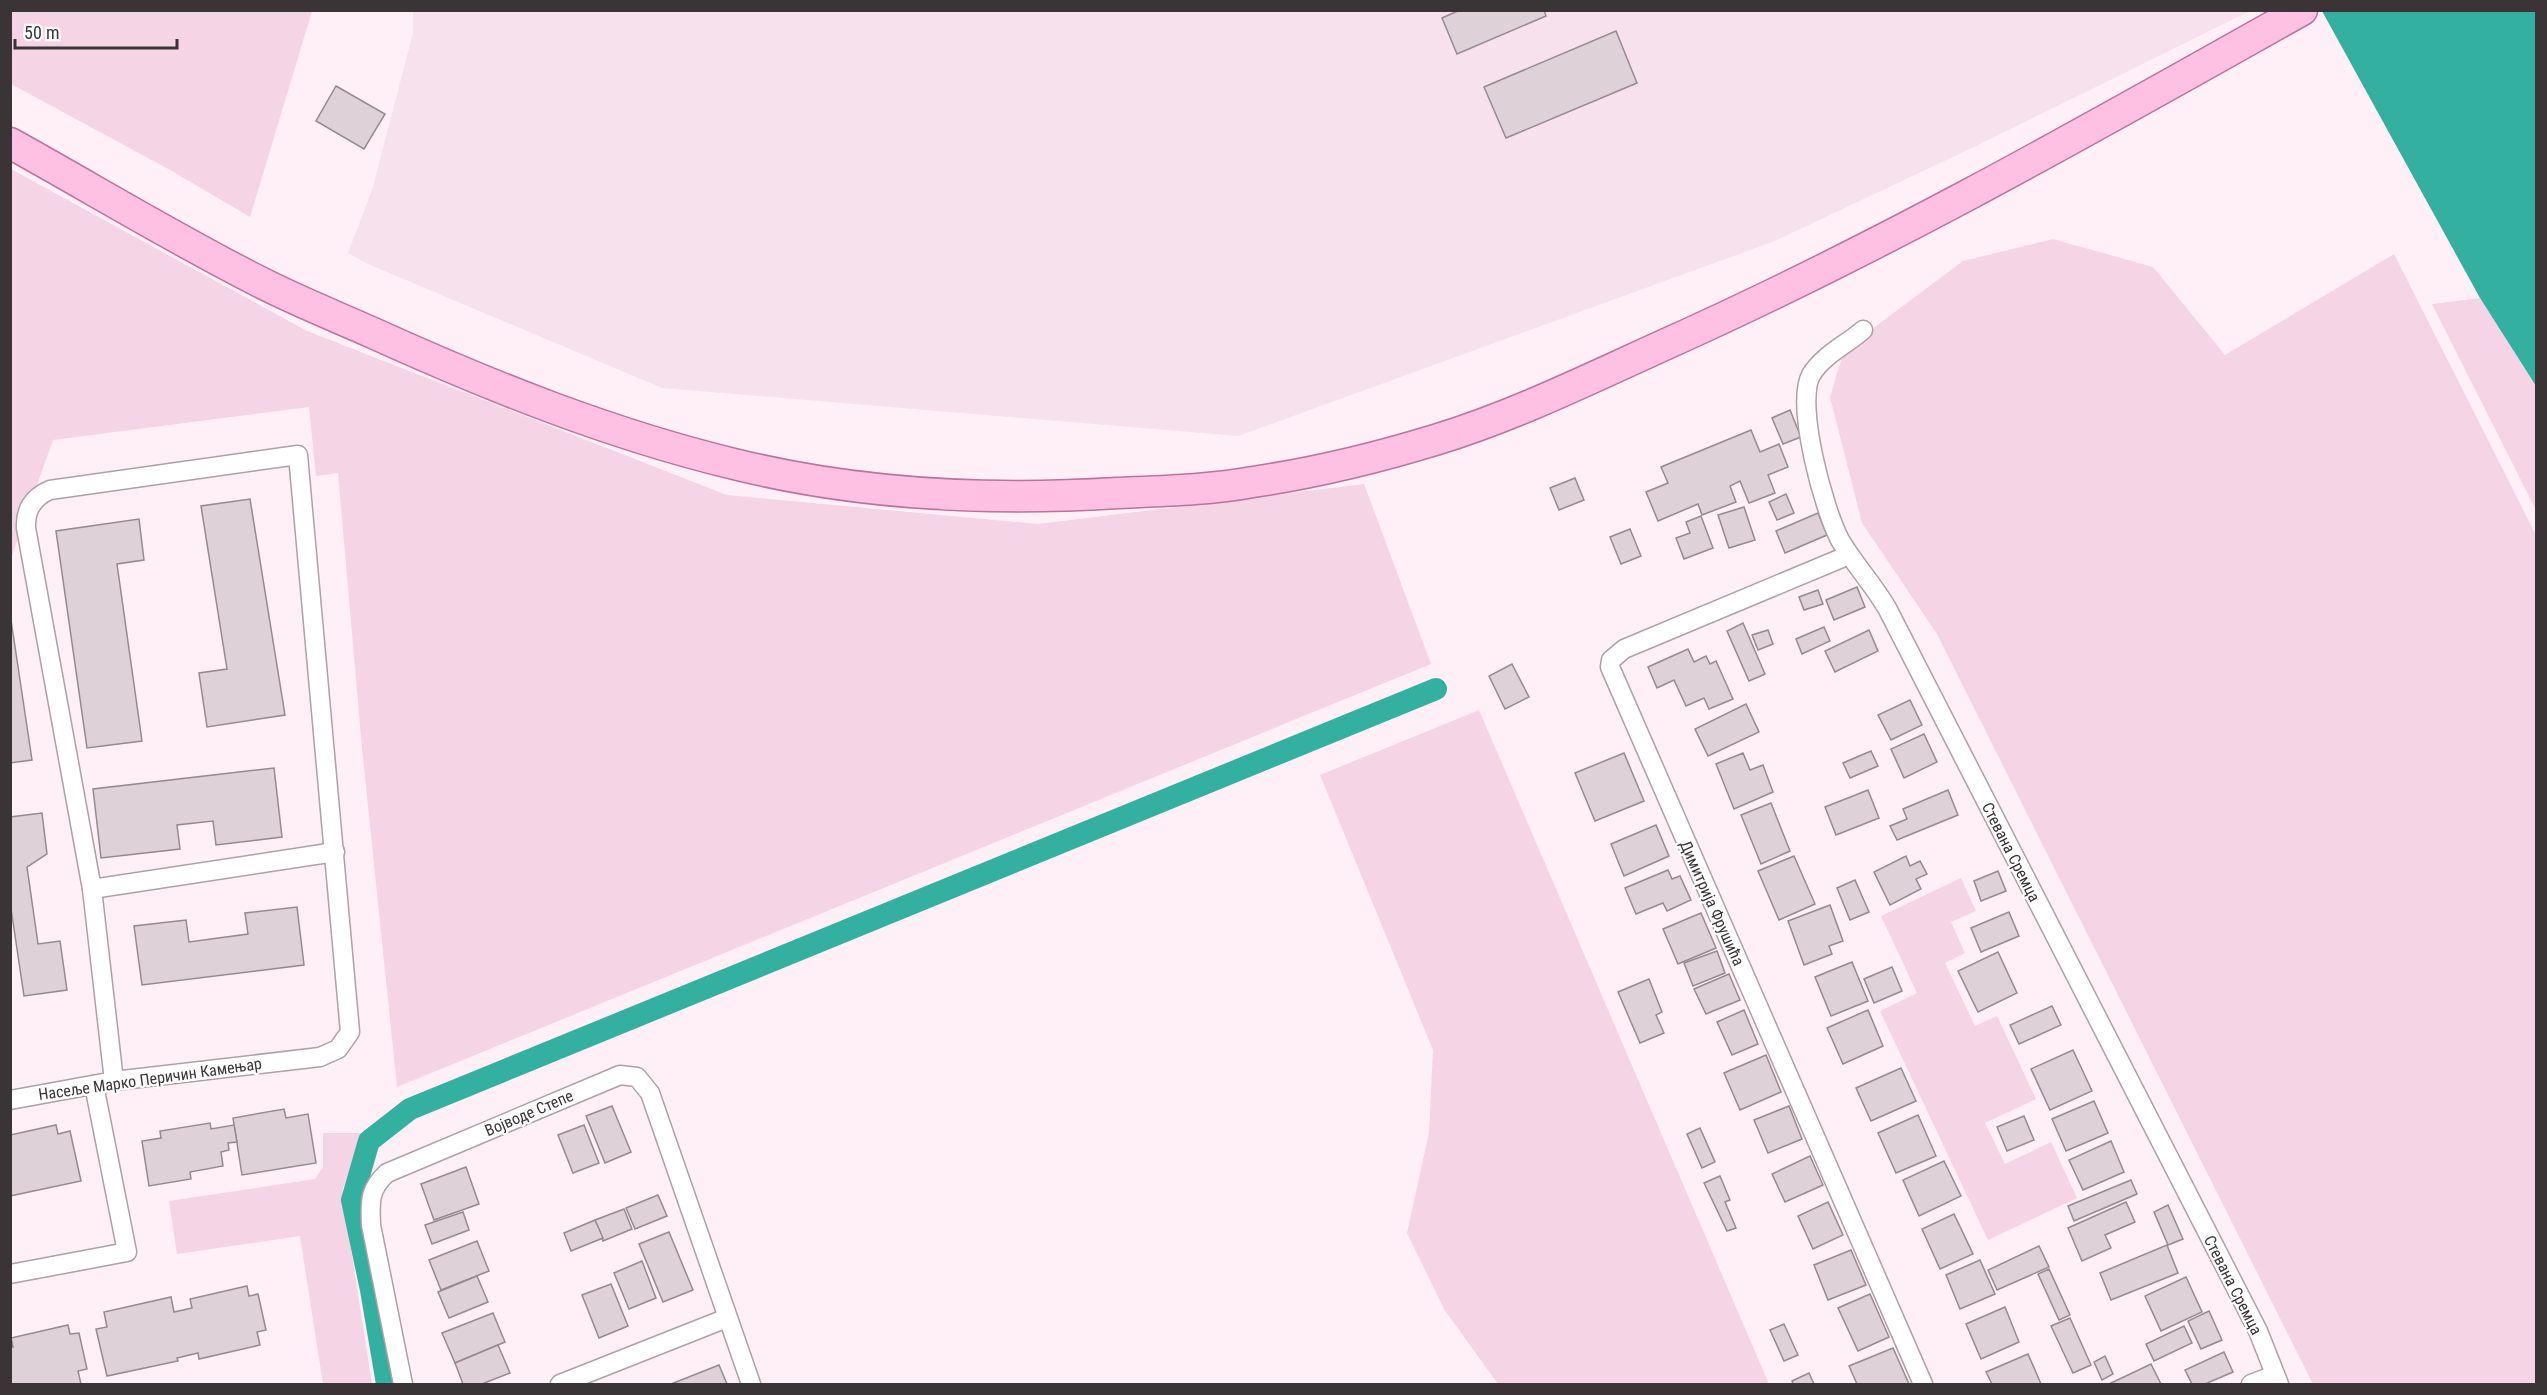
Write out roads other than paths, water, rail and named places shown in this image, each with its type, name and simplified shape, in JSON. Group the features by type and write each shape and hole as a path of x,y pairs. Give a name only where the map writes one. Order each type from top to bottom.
{"main road":[{"path":"10,142 261,283 439,363 598,425 733,464 812,481 932,494 1059,497 1250,483 1342,464 1435,440 1543,399 1668,344 1867,247 2024,166 2302,10"}],"street":[{"name":"Стевана Сремца","path":"1863,330 1823,359 1812,373 1806,395 1813,453 1830,520 1849,555 1887,608 2258,1331 2277,1380"},
{"name":"Насеље Марко Перичин Камењар","path":"10,1100 114,1081 320,1057 330,1054 345,1042 350,1032 298,455 50,490 42,493 31,504 26,528 92,889"},
{"name":"Димитрија Фрушића","path":"1849,555 1624,649 1611,660 1610,667 1923,1384"},
{"path":"114,1081 92,889 335,852"},
{"name":"Војводе Степе","path":"403,1384 371,1225 370,1205 375,1184 387,1173 620,1075 637,1077 650,1093 751,1384"},
{"path":"10,1274 127,1252 94,1084"},
{"path":"561,1384 727,1318"},
{"path":"2251,1384 2277,1380"}],"waterway":[{"path":"387,1384 371,1290 352,1200 369,1141 410,1109 1436,689"}]}
